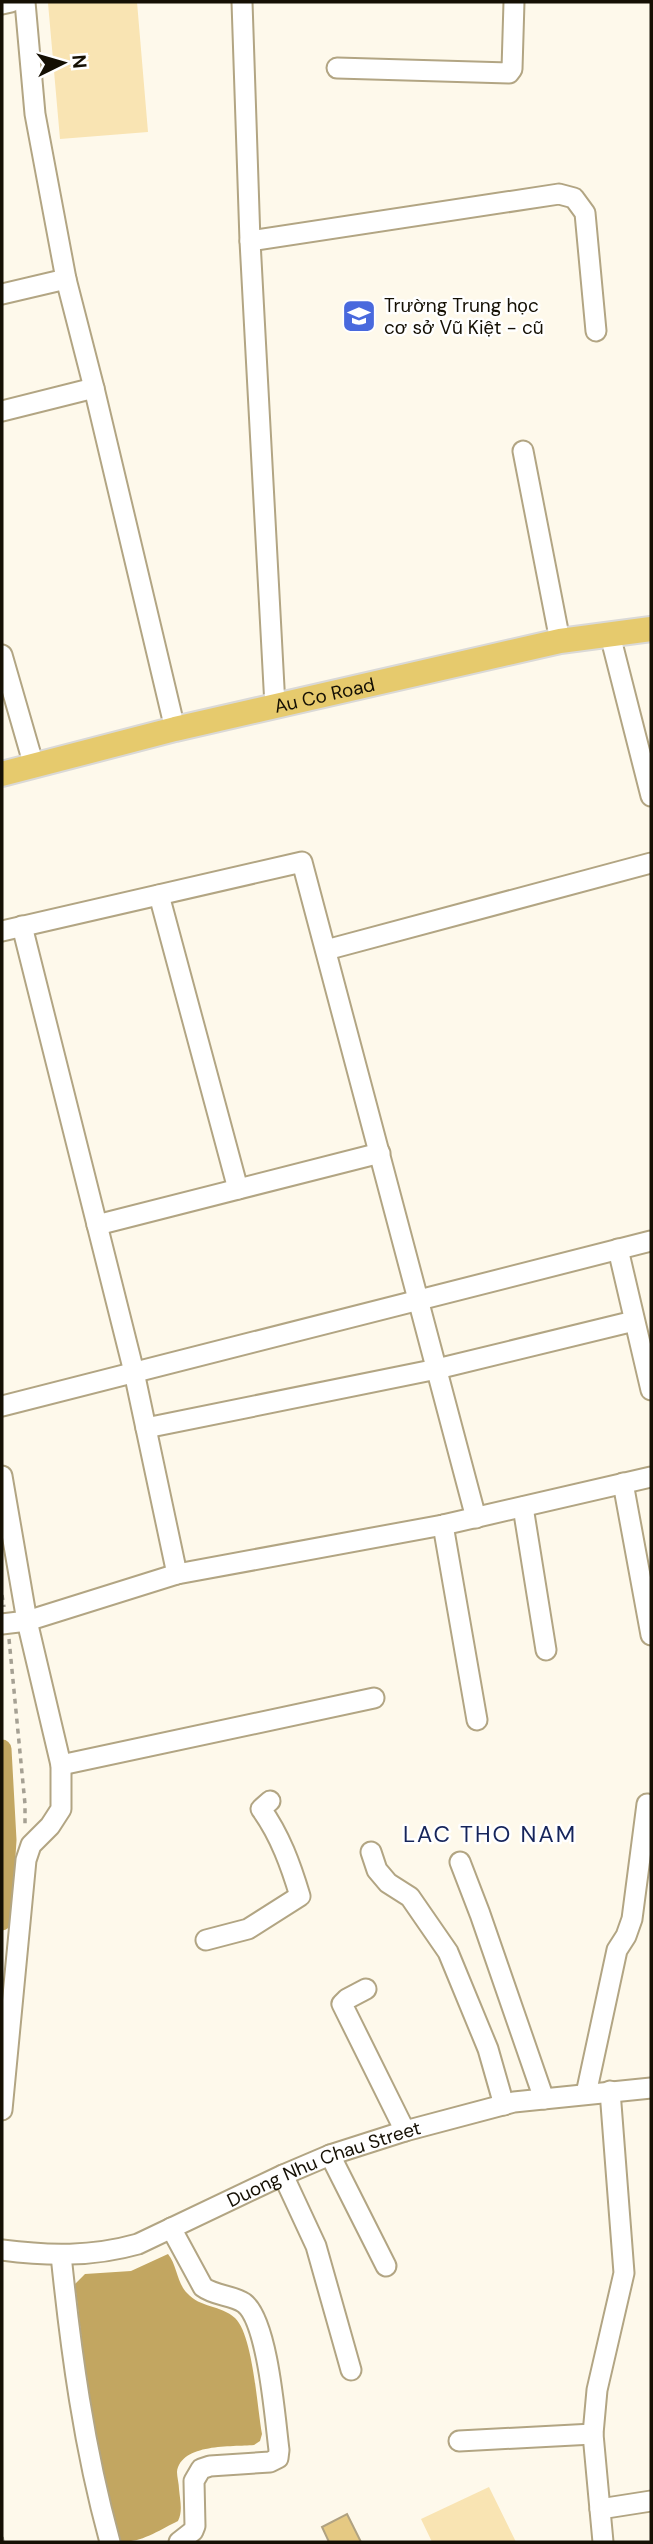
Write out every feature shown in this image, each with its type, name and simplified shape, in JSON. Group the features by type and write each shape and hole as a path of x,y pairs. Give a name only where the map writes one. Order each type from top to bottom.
{"main road":[{"name":"Au Co Road","path":"2,774 175,729 560,641 651,629"}],"street":[{"path":"2,4 10,2"},
{"path":"25,2 35,114 65,279 94,388 175,729"},
{"path":"242,2 250,242 275,706"},
{"path":"337,68 509,73 512,69 514,2"},
{"path":"250,242 559,194 574,198 585,213 596,331"},
{"path":"2,294 65,279"},
{"path":"2,411 94,388"},
{"path":"523,451 560,641"},
{"path":"610,635 649,776 651,796"},
{"path":"2,655 34,766"},
{"path":"2,931 302,862 476,1518"},
{"path":"326,950 651,863"},
{"path":"159,895 238,1189"},
{"path":"22,926 134,1372 177,1574"},
{"path":"97,1224 380,1153"},
{"path":"2,1406 651,1241"},
{"path":"618,1249 651,1390"},
{"path":"146,1428 437,1369 634,1321"},
{"path":"2,1476 27,1621 61,1765 61,1809 50,1826 31,1845 26,1860 2,2110"},
{"path":"5,1625 27,1621 177,1574 443,1525 651,1477"},
{"path":"623,1483 651,1635"},
{"path":"523,1507 546,1650"},
{"path":"443,1525 477,1720"},
{"path":"61,1765 374,1698"},
{"path":"206,1940 248,1929 300,1896 271,1822 261,1809 270,1801"},
{"path":"586,2094 617,1950 632,1919 647,1804"},
{"path":"371,1852 377,1870 388,1883 410,1897 448,1952 488,2049 504,2105"},
{"path":"460,1861 481,1914 544,2099"},
{"path":"366,1989 342,2004 405,2131"},
{"name":"Duong Nhu Chau Street","path":"2,2250 35,2255 87,2255 114,2251 138,2244 330,2155 405,2131 504,2105 651,2088"},
{"path":"603,2542 593,2434 597,2390 624,2273 610,2091"},
{"path":"330,2155 386,2266"},
{"path":"283,2175 316,2246 351,2370"},
{"path":"171,2228 203,2287 210,2292 242,2302 251,2310 269,2371 279,2450 278,2458 270,2462 201,2469 194,2481 194,2531 179,2542"},
{"path":"61,2255 80,2411 91,2474 110,2542"},
{"path":"459,2441 593,2434"},
{"path":"600,2509 651,2501"}],"path":[{"path":"2,1595 25,1804 26,1860"},
{"path":"2,2537 4,2542"}],"shaded area":[{"path":"137,2 148,132 60,139 48,3"},
{"path":"168,2254 181,2284 192,2298 229,2314 241,2327 250,2355 262,2434 260,2441 254,2445 209,2448 188,2456 177,2472 181,2505 178,2521 143,2538 121,2541 116,2533 91,2416 75,2284 85,2274 131,2271"},
{"path":"489,2487 516,2542 432,2542 421,2519"}],"building":[{"path":"347,2514 361,2542 329,2542 322,2527"}],"waterway":[{"path":"2,1749 7,1840 2,1921"}],"place":[{"name":"Trường Trung học cơ sở Vũ Kiệt - cũ","path":"359,316"}],"district":[{"name":"LAC THO NAM","path":"490,1834"}]}
